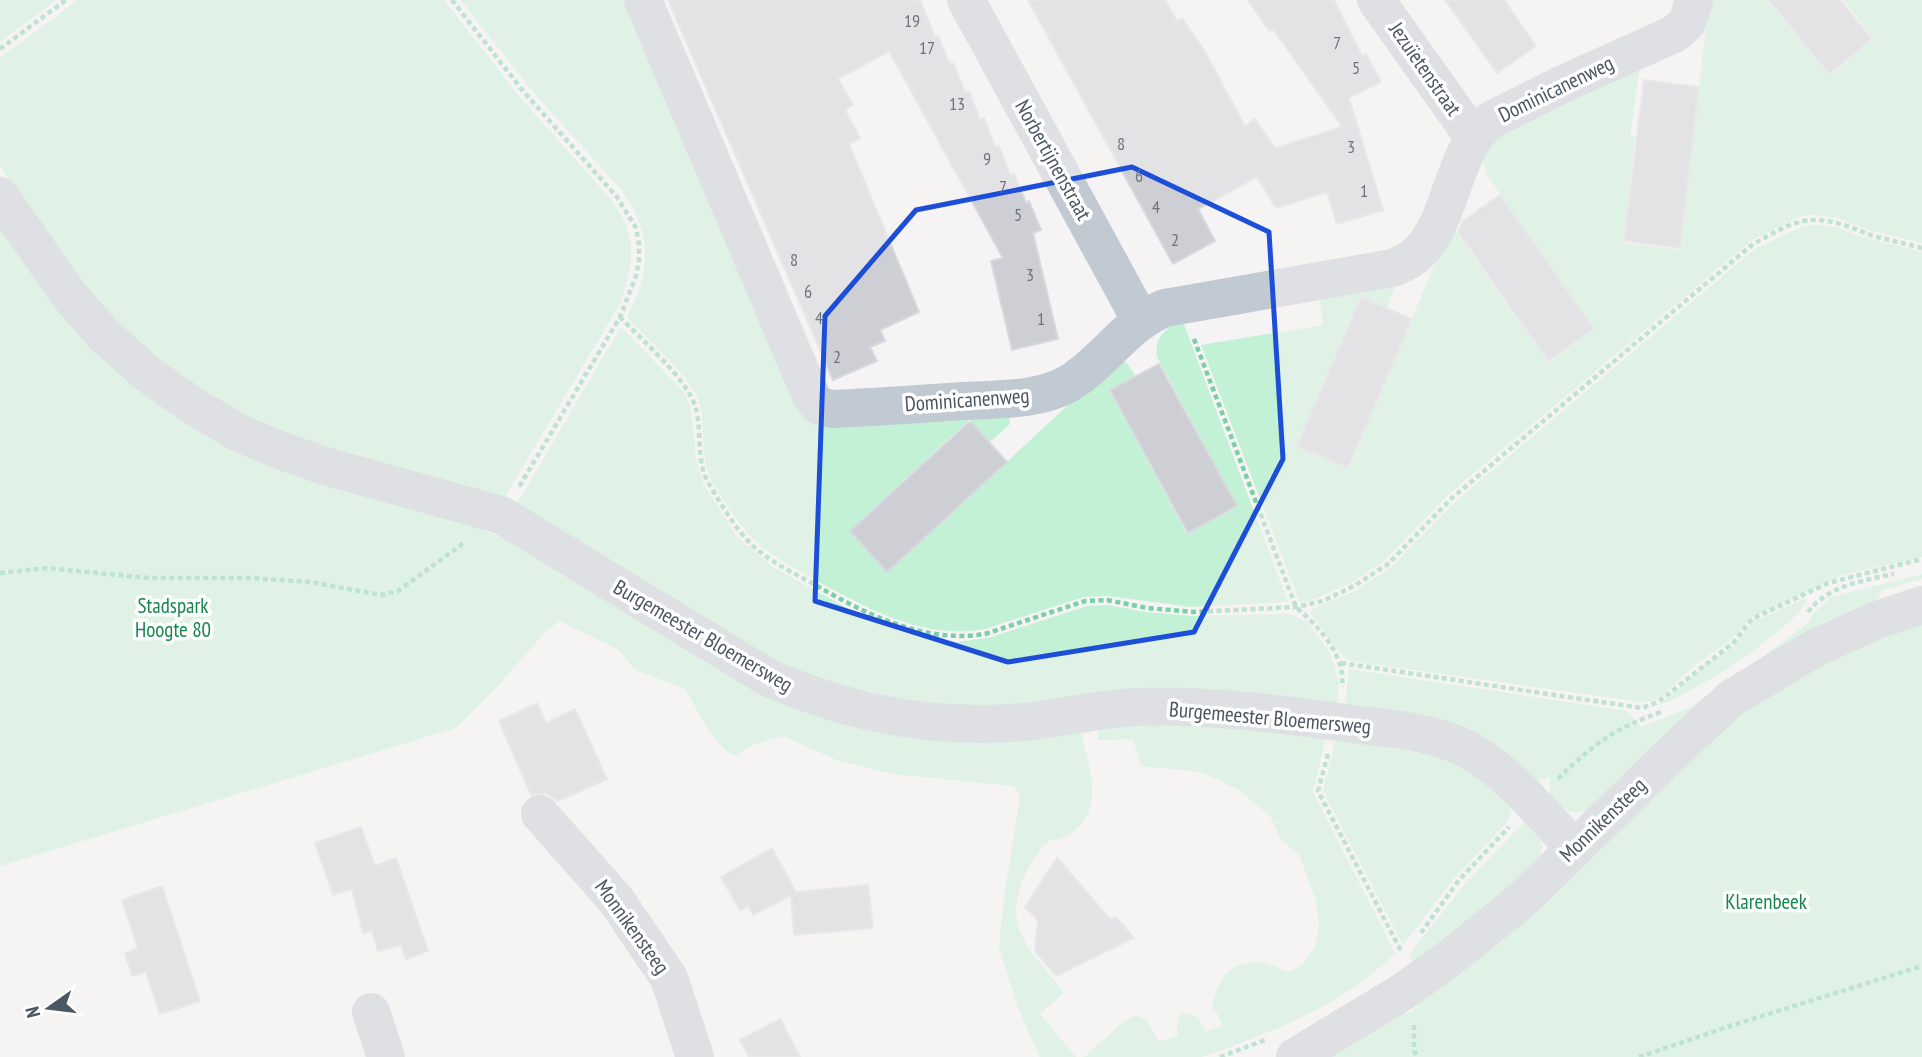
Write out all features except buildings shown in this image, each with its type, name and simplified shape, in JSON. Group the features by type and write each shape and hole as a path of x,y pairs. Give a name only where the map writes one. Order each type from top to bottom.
{"street":[{"name":"Dominicanenweg","path":"643,0 811,396 819,406 833,409 971,401 1032,396 1054,391 1070,383 1090,367 1141,321 1165,308 1393,268 1408,262 1427,244 1474,138 1481,128 1491,120 1563,84 1674,34 1687,23 1694,0"},
{"name":"Norbertijnenstraat","path":"966,0 1141,321"},
{"name":"Jezuïetenstraat","path":"1376,0 1474,138"},
{"name":"Burgemeester Bloemersweg","path":"0,196 69,295 104,335 149,375 198,409 241,434 282,451 325,466 501,515 767,677 806,695 914,720 961,724 1011,723 1135,707 1176,707 1335,722 1434,737 1470,751 1512,783 1574,848"},
{"name":"Monnikensteeg","path":"1295,1057 1420,979 1522,900 1732,698 1823,644 1877,620 1922,605"},
{"name":"Monnikensteeg","path":"540,814 617,900 669,978 695,1057"},
{"path":"371,1012 386,1057"}],"path":[{"path":"0,49 66,0"},
{"path":"0,573 47,568 148,578 249,578 310,582 381,596 398,591 501,515 620,317 639,262 636,228 629,213 508,73 453,0"},
{"path":"620,317 687,389 698,418 703,470 707,481 741,533 769,559 847,603 919,632 956,637 985,634 1085,601 1107,600 1147,608 1192,612 1296,607 1324,601 1388,564 1452,498 1753,244 1801,221 1815,220 1836,222 1875,236 1922,247"},
{"path":"1182,305 1296,607 1318,629 1340,663 1343,677 1340,707 1318,791 1402,955 1420,979"},
{"path":"1340,663 1642,708 1658,702 1733,643 1752,619 1828,583 1922,559"},
{"path":"1639,1057 1922,966"}],"highlighted area":[{"path":"1132,167 1269,232 1283,459 1194,632 1008,662 815,601 825,316 916,210"}],"green space":[{"path":"0,0 56,0 0,42"},
{"path":"78,0 444,0 518,95 612,201 630,238 631,262 621,302 503,500 331,452 250,421 161,364 118,324 82,285 27,209 0,165 0,58"},
{"path":"461,0 628,0 811,423 1010,416 1010,424 990,442 969,420 849,531 887,573 1095,380 1122,361 1128,364 1135,376 1109,390 1187,534 1238,507 1157,357 1160,338 1182,319 1288,602 1191,607 1107,596 1084,597 985,629 941,630 899,620 858,603 767,550 739,523 712,481 706,462 699,402 694,392 678,370 627,317 641,284 645,253 640,223 633,208 623,192 529,87"},
{"path":"1709,0 1767,0 1829,76 1874,39 1843,0 1922,0 1922,243 1869,230 1837,218 1815,215 1801,216 1751,241 1449,494 1385,560 1352,582 1300,603 1201,345 1323,325 1319,295 1395,286 1387,308 1360,297 1296,446 1349,469 1451,225 1548,363 1595,330 1487,175 1482,158 1491,138 1640,66 1630,136 1635,137 1623,243 1681,250"},
{"name":"Stadspark Hoogte 80","path":"0,224 92,344 522,548 760,691 1081,733 1092,780 1092,798 1088,812 1075,830 1049,842 1040,850 1022,881 1016,904 1021,935 1064,992 1040,1014 1076,1057 1040,1057 1018,1008 999,947 1020,797 1014,786 893,774 839,761 783,736 755,744 734,756 725,750 709,731 685,689 635,670 619,650 560,621 547,630 456,728 0,866"},
{"path":"1804,226 1836,227 1866,238 1922,252 1922,557 1842,575 1751,617 1731,640 1700,661 1655,700 1642,702 1350,661 1339,652 1311,614 1313,609 1357,590 1391,567 1455,502 1756,248"},
{"path":"621,327 684,392 691,408 696,458 703,483 737,537 773,567 845,607 918,637 956,642 988,638 1087,606 1108,605 1193,616 1291,614 1307,622 1330,653 1339,683 1337,707 962,709 863,695 777,664 515,507"},
{"path":"1922,574 1922,579 1883,590 1872,606 1587,811 1566,810 1558,804 1550,796 1550,777 1537,780 1345,707 1349,669 1627,711 1641,727 1689,708 1808,623 1814,613 1831,597"},
{"path":"1807,598 1801,610 1786,625 1742,659 1693,689 1659,705 1704,666 1734,646 1754,621"},
{"name":"Klarenbeek","path":"1922,622 1922,1057 1330,1057 1413,1010 1740,709 1823,660"},
{"path":"1182,724 1326,737 1313,792 1395,953 1376,971 1333,1001 1262,1035 1213,1053 1201,1057 1084,1057 1130,1018 1141,1017 1146,1020 1159,1042 1178,1036 1177,1021 1181,1014 1196,1017 1206,1031 1222,1026 1212,1008 1217,989 1227,974 1241,965 1251,963 1265,964 1288,972 1299,967 1315,947 1319,926 1316,901 1299,854 1281,840 1270,816 1239,790 1202,772 1141,766 1133,739 1098,740 1101,726"},
{"path":"1336,738 1441,757 1481,777 1511,806 1509,820 1456,876 1403,945 1323,791"},
{"path":"1527,819 1538,834 1542,846 1539,859 1510,887 1414,963 1409,955 1465,884"}]}
